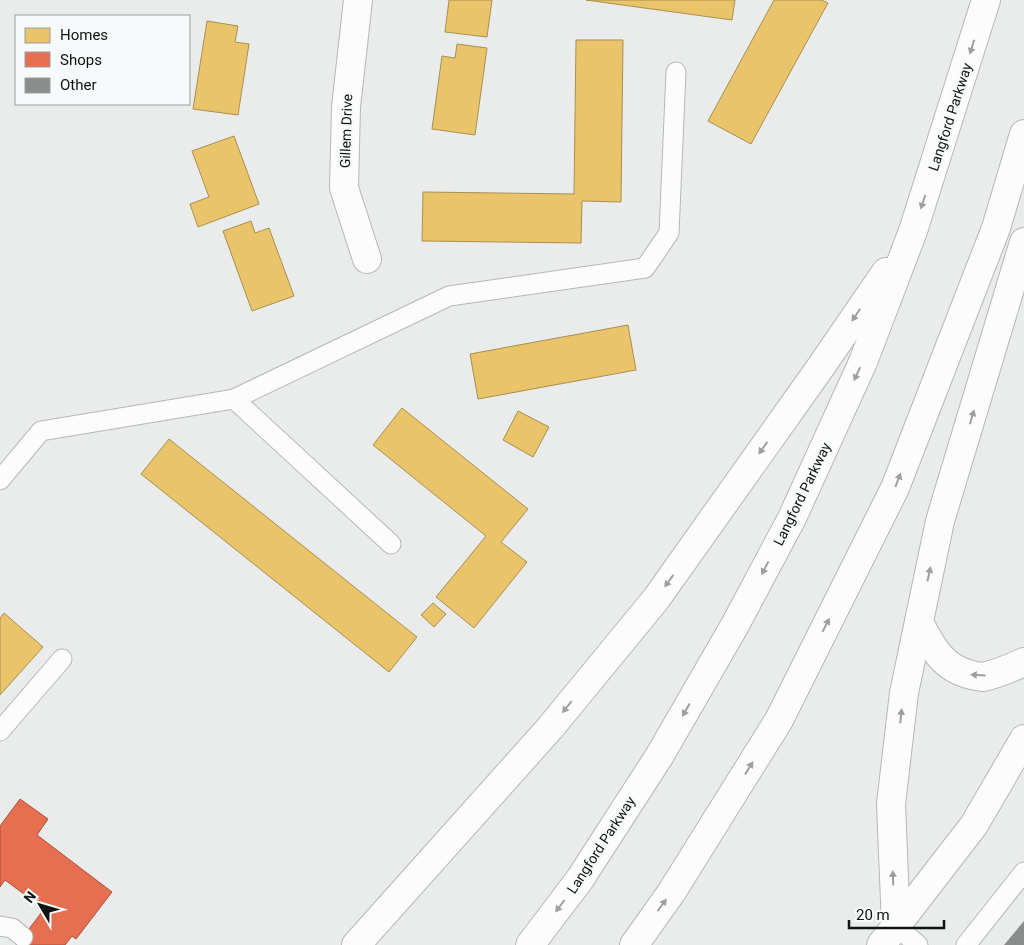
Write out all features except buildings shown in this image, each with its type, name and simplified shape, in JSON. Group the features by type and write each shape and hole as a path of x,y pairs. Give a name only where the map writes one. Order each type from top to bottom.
{"main road":[{"name":"Gillem Drive","path":"358,0 346,107 344,188 367,259"},
{"name":"Langford Parkway","path":"530,945 580,879 655,763 735,625 792,518 863,362 913,231 986,0"},
{"path":"634,945 671,893 779,720 895,488 996,228 1024,134"},
{"path":"356,945 550,728 656,599 820,368 913,231"},
{"path":"888,936 891,804 904,693 940,521 1024,242"},
{"path":"919,622 930,643 941,658 960,672 982,677 1024,662"},
{"path":"888,936 974,824 1024,739"}],"lane":[{"path":"0,480 41,431 234,399 449,296 645,268 669,233 676,72"},
{"path":"234,399 392,544"},
{"path":"0,732 62,659"},
{"path":"966,945 1024,872"},
{"path":"0,926 12,928 23,937"},
{"path":"888,936 918,945"}]}
